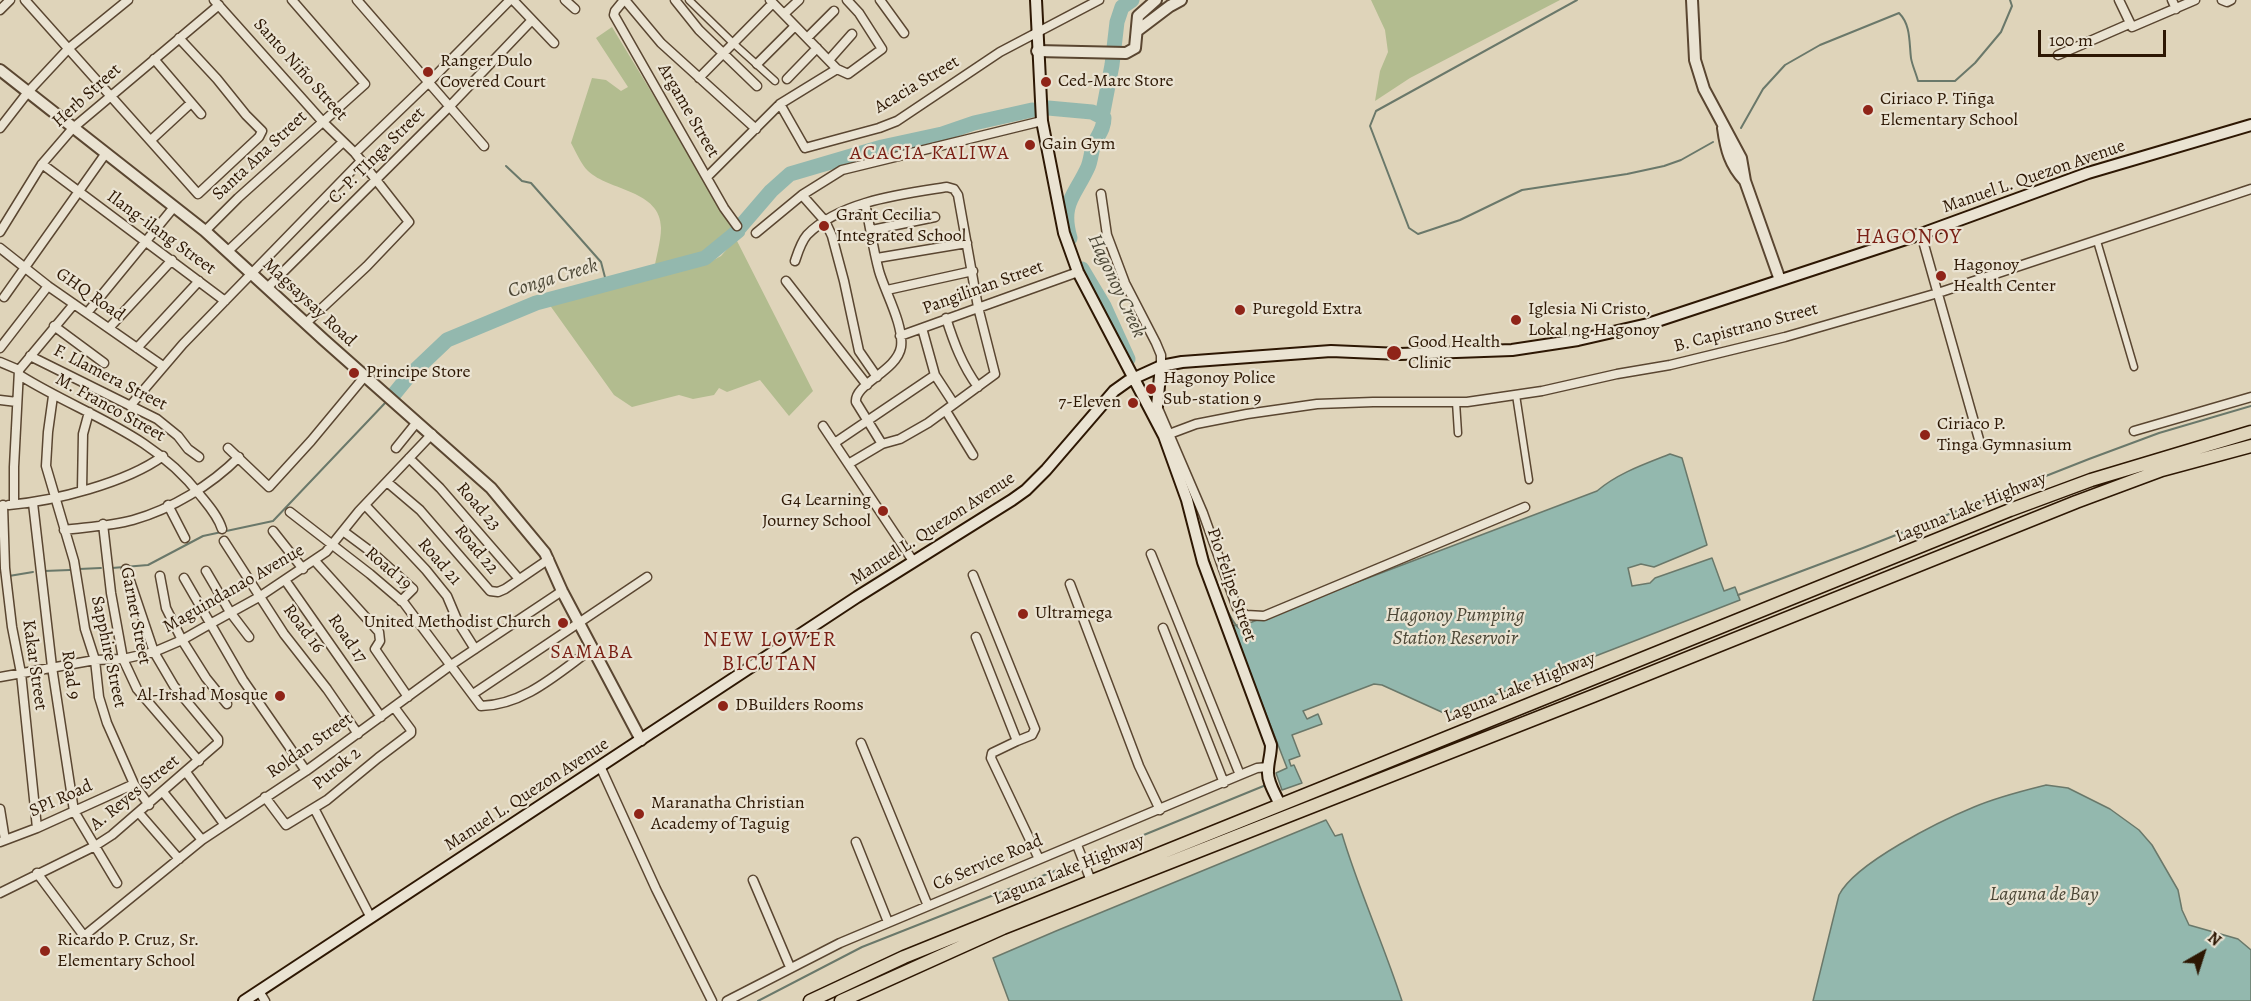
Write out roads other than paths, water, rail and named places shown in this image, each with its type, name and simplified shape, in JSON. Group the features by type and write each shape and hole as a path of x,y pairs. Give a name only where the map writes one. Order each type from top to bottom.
{"main road":[{"name":"Pio Felipe Street","path":"1036,0 1042,122 1064,233 1078,272 1122,356 1147,372 1187,500 1211,559 1271,745 1268,771 1278,799"},
{"path":"1037,51 1126,53 1135,48 1138,16 1156,0"},
{"path":"1137,31 1181,0"},
{"path":"1692,0 1695,60 1704,89 1723,128 1730,161 1745,181 1780,280"},
{"name":"Magsaysay Road","path":"0,70 205,231 491,488 549,559 562,591 641,740"},
{"name":"Manuel L. Quezon Avenue","path":"244,1001 262,996 371,918 600,766 913,561 1026,490 1119,387 1147,372 1182,362 1331,351 1400,354 1525,349 1578,340 1648,324 1921,234 2088,173 2251,124"},
{"path":"1119,387 1124,378 1122,356"},
{"path":"1147,372 1157,406"},
{"name":"Laguna Lake Highway","path":"841,1001 1003,928 1090,882 1278,799 2010,510 2091,480 2251,432"},
{"name":"Laguna Lake Highway","path":"810,1001 904,957 1090,882 1593,696 2076,502 2162,470 2251,446"}],"street":[{"path":"0,10 10,0"},
{"path":"0,128 28,92 69,48 117,4 128,0"},
{"name":"Santa Ana Street","path":"205,231 322,121 365,84 292,0"},
{"path":"357,0 484,146"},
{"path":"355,153 511,0 554,43"},
{"path":"566,0 575,9"},
{"path":"624,0 661,43 756,129"},
{"name":"Argame Street","path":"624,0 614,15 724,208 737,226"},
{"path":"675,0 699,30 757,86"},
{"path":"689,0 776,81"},
{"path":"784,14 798,0"},
{"path":"699,78 771,2 837,69 848,74 882,49 859,13 847,0"},
{"path":"1037,32 1099,0"},
{"path":"2119,0 2131,25"},
{"path":"2172,0 2176,9"},
{"path":"2058,55 2194,0"},
{"path":"2222,0 2227,2 2231,0"},
{"path":"29,1 198,194 262,134 217,79 178,38"},
{"path":"883,1 904,33"},
{"name":"Herb Street","path":"0,232 42,164 73,128 178,38 216,2"},
{"name":"Santo Niño Street","path":"216,2 322,121 355,153 409,222 367,266 306,323"},
{"path":"807,38 834,11"},
{"name":"C. P. TInga Street","path":"268,287 450,106 532,20"},
{"path":"757,64 795,26"},
{"name":"Acacia Street","path":"780,104 805,148 879,128 897,121 1000,52 1037,32"},
{"path":"829,60 852,34"},
{"path":"787,79 817,48"},
{"path":"154,59 201,114"},
{"path":"707,177 780,104 837,69"},
{"path":"151,140 192,103"},
{"path":"756,233 802,195 843,170 1042,122"},
{"path":"228,251 343,142"},
{"name":"Ilang-ilang Street","path":"4,297 106,153"},
{"path":"130,406 163,366 361,161"},
{"name":"Ilang-ilang Street","path":"42,164 225,301"},
{"path":"795,261 806,236 825,221 865,203 897,194 947,187 954,189 958,195 978,307 995,374 946,411 900,439 882,444 849,464"},
{"name":"B. Capistrano Street","path":"1167,434 1196,424 1317,404 1456,402 1516,395 1700,358 1938,293 2251,189"},
{"path":"1101,194 1107,235 1125,283 1161,355 1147,372"},
{"path":"802,195 825,221 837,250 860,351 877,377"},
{"path":"865,203 880,274 900,336 900,350 896,358 877,377 858,390 855,397 882,444"},
{"path":"87,313 174,207"},
{"path":"872,230 935,217"},
{"path":"1921,234 1980,443"},
{"path":"2097,242 2134,367"},
{"path":"877,258 968,243"},
{"name":"GHQ Road","path":"0,248 48,286 163,366"},
{"path":"109,328 172,260"},
{"path":"887,290 973,271"},
{"name":"Pangilinan Street","path":"900,336 1078,272"},
{"path":"137,348 199,281"},
{"path":"786,281 867,385"},
{"path":"0,348 48,286"},
{"path":"14,504 20,374 30,356 74,304"},
{"path":"946,318 956,349 967,372 978,387"},
{"path":"54,326 104,363"},
{"path":"922,328 935,375 954,404"},
{"name":"F. Llamera Street","path":"30,356 165,425 199,458"},
{"name":"M. Franco Street","path":"0,362 53,396 129,433 163,456 197,491 218,519 222,529"},
{"path":"836,442 935,375"},
{"path":"228,448 269,488 364,376"},
{"path":"1516,395 1529,480"},
{"name":"Sapphire Street","path":"53,396 46,466 74,561 85,629 95,660 101,708 134,784 148,805"},
{"path":"2134,431 2251,397"},
{"path":"0,400 17,402"},
{"path":"1456,402 1458,433"},
{"path":"1157,406 1167,434 1203,513 1211,559 1237,608 1246,615 1264,616 1525,507"},
{"path":"946,411 973,455"},
{"path":"82,490 83,434 89,412"},
{"path":"396,448 417,422"},
{"path":"823,426 836,442 913,561"},
{"name":"Maguindanao Avenue","path":"0,677 95,660 123,659 154,652 182,640 259,597 315,561 432,434"},
{"path":"2,505 55,499 145,467 163,456"},
{"path":"64,530 131,520 168,505 217,478 239,457"},
{"name":"Road 23","path":"409,458 440,488 519,579"},
{"name":"Road 22","path":"387,482 420,510 490,591 498,592 549,559"},
{"name":"Road 9","path":"33,503 52,667 74,811 117,883"},
{"name":"Kakar Street","path":"2,505 5,568 12,627 21,673 37,828"},
{"path":"168,505 185,538"},
{"name":"Road 21","path":"365,505 426,570 447,596 461,628 475,650"},
{"name":"Road 19","path":"290,512 333,544 401,601 472,694"},
{"name":"Garnet Street","path":"103,524 111,593 123,659 137,689 199,761"},
{"path":"273,531 303,569"},
{"path":"343,531 413,589 401,601"},
{"name":"Road 16","path":"224,541 284,634 327,689 358,734"},
{"path":"1151,554 1240,775"},
{"path":"315,561 379,632 380,641 375,649 408,697"},
{"path":"126,569 154,652"},
{"path":"206,571 230,612 249,638"},
{"path":"973,575 1035,729 1032,735 992,753 991,758 1039,859"},
{"path":"160,576 165,608 206,678 227,704"},
{"path":"593,648 539,687 517,699 483,706 479,705 472,694 646,577"},
{"path":"184,578 243,680 306,771"},
{"name":"Road 17","path":"285,580 381,717"},
{"path":"1070,584 1139,766 1160,810"},
{"name":"Roldan Street","path":"37,873 84,936 224,824 306,771 451,665 562,591"},
{"path":"1163,628 1224,783"},
{"path":"976,637 1017,741"},
{"name":"A. Reyes Street","path":"0,893 95,846 139,813 219,741 174,686 154,652"},
{"name":"Purok 2","path":"265,797 286,825 314,808 411,733 394,707"},
{"path":"861,743 928,906"},
{"path":"600,766 656,889 711,1001"},
{"name":"C6 Service Road","path":"726,1001 790,967 888,922 1039,859 1078,848 1257,768 1268,771"},
{"path":"186,772 224,824"},
{"name":"SPI Road","path":"2,841 37,828 134,784"},
{"path":"163,792 202,840"},
{"path":"0,808 2,841"},
{"path":"314,808 371,918"},
{"path":"139,813 179,859"},
{"path":"856,842 888,922"},
{"path":"1078,848 1090,882"},
{"path":"753,880 790,967"}],"water":[{"name":"Hagonoy Pumping Station Reservoir","path":"1670,454 1682,458 1707,545 1654,567 1641,564 1628,568 1632,586 1650,583 1655,578 1712,558 1724,591 1735,587 1740,600 1446,714 1382,685 1374,684 1303,711 1307,719 1318,714 1322,724 1292,735 1300,756 1289,760 1291,766 1294,765 1302,783 1282,790 1276,773 1287,768 1232,626 1252,622 1597,491 1623,474"},
{"name":"Laguna de Bay","path":"2046,785 2068,788 2110,809 2139,830 2152,845 2178,890 2182,910 2189,925 2238,939 2251,950 2251,1001 1813,1001 1839,895 1862,870 1900,844 1941,822 1992,800"},
{"path":"1326,820 1335,836 1342,834 1402,1001 1009,1001 993,958"}],"waterway":[{"path":"1102,117 1117,22 1122,7 1132,0"},
{"path":"1577,0 1376,111 1370,126 1409,228 1418,234 1460,220 1522,190 1664,166 1681,160 1713,142"},
{"path":"1741,128 1763,89 1785,65 1820,45 1899,13 1908,28 1912,61 1918,81 1955,81 1975,63 2001,32 2012,6 2010,0"},
{"path":"1048,108 1092,112 1102,117"},
{"name":"Conga Creek","path":"740,227 771,191 790,174 882,147 1032,110"},
{"name":"Hagonoy Creek","path":"1070,238 1067,226 1070,200 1088,167 1094,144 1103,125 1104,118 1102,117"},
{"path":"506,166 522,181 531,183 601,262 607,285"},
{"name":"Conga Creek","path":"395,393 408,377 447,340 536,303 705,258 738,231"},
{"name":"Hagonoy Creek","path":"1082,269 1104,306 1128,359"},
{"name":"Conga Creek","path":"112,568 148,565 203,536 273,521 386,402"},
{"path":"1738,595 2159,433 2251,406"},
{"name":"Hagonoy Creek","path":"1205,549 1224,603 1239,628"},
{"path":"79,569 101,568"},
{"path":"44,571 70,570"},
{"path":"9,576 33,572"},
{"path":"1085,859 1266,785"},
{"path":"758,1001 862,947 1080,861"}],"place":[{"name":"Ranger Dulo Covered Court","path":"428,72"},
{"name":"Ced-Marc Store","path":"1046,82"},
{"name":"Ciriaco P. Tiñga Elementary School","path":"1868,110"},
{"name":"Gain Gym","path":"1030,145"},
{"name":"Grant Cecilia Integrated School","path":"824,226"},
{"name":"Hagonoy Health Center","path":"1941,276"},
{"name":"Puregold Extra","path":"1240,310"},
{"name":"Iglesia Ni Cristo, Lokal ng Hagonoy","path":"1516,320"},
{"name":"Good Health Clinic","path":"1394,353"},
{"name":"Principe Store","path":"354,373"},
{"name":"Hagonoy Police Sub-station 9","path":"1151,389"},
{"name":"7-Eleven","path":"1133,403"},
{"name":"Ciriaco P. Tinga Gymnasium","path":"1925,435"},
{"name":"G4 Learning Journey School","path":"883,511"},
{"name":"Ultramega","path":"1023,614"},
{"name":"United Methodist Church","path":"563,623"},
{"name":"Al-Irshad Mosque","path":"280,696"},
{"name":"DBuilders Rooms","path":"723,706"},
{"name":"Maranatha Christian Academy of Taguig","path":"639,814"},
{"name":"Ricardo P. Cruz, Sr. Elementary School","path":"45,951"}],"district":[{"name":"ACACIA KALIWA","path":"930,154"},
{"name":"HAGONOY","path":"1909,238"},
{"name":"SAMABA","path":"592,653"},
{"name":"NEW LOWER BICUTAN","path":"770,653"}]}
